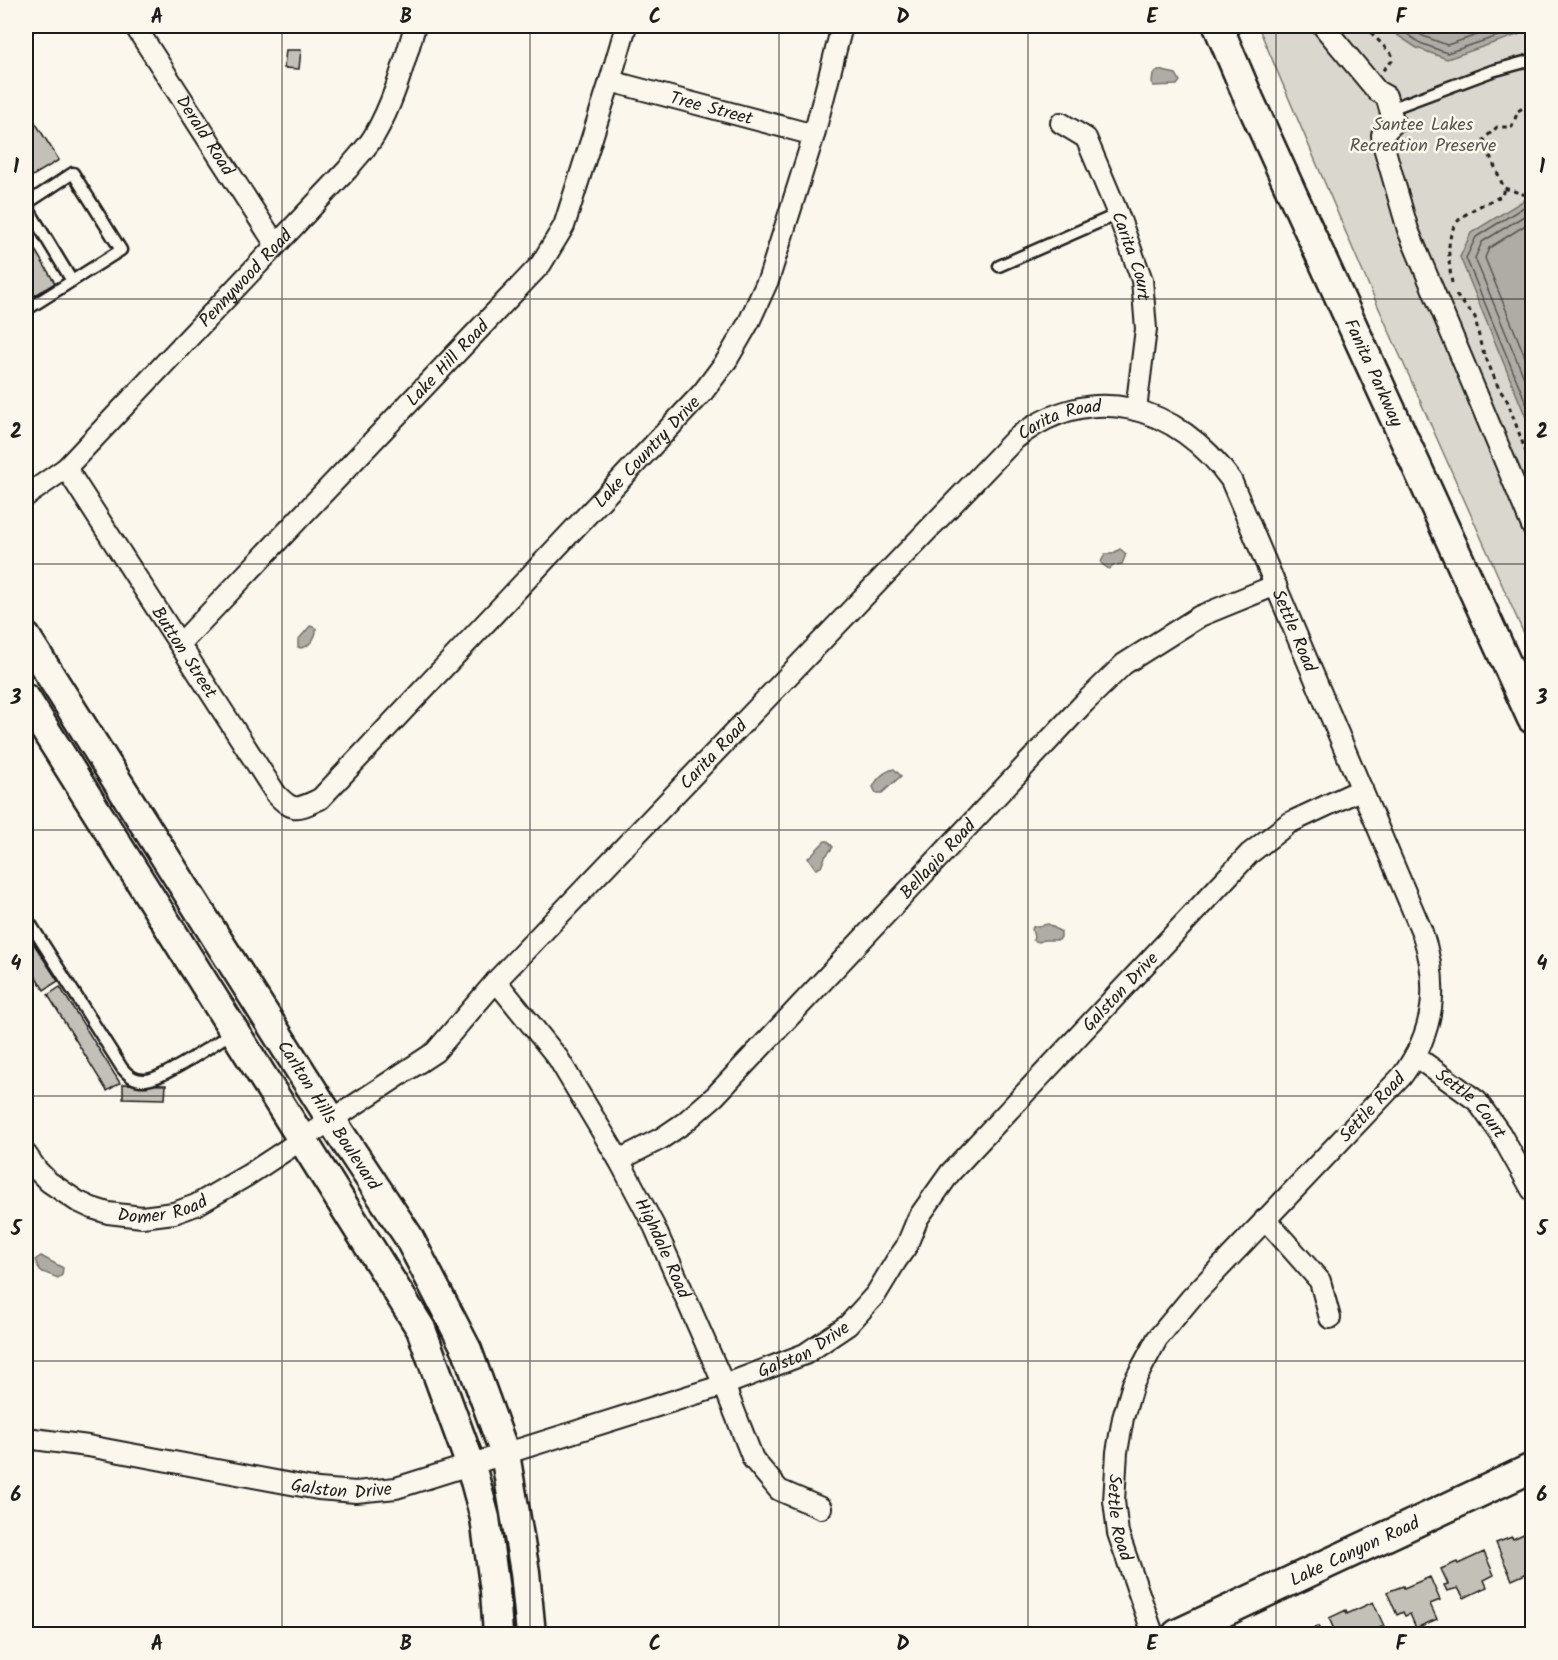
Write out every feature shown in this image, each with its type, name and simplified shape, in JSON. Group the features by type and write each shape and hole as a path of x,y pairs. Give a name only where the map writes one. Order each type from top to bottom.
{"street":[{"name":"Derald Road","path":"135,26 276,246"},
{"name":"Pennywood Road","path":"26,496 66,468 348,169 373,137 394,95 415,26"},
{"name":"Lake Hill Road","path":"180,644 541,264 564,226 626,26"},
{"name":"Lake Country Drive","path":"320,799 703,392 727,360 749,322 769,278 814,135 842,26"},
{"name":"Fanita Parkway","path":"1218,26 1249,99 1533,718"},
{"path":"1323,26 1377,91 1386,96 1394,123 1382,135 1408,230 1533,526"},
{"name":"Tree Street","path":"610,81 814,135"},
{"name":"Carita Court","path":"1061,123 1086,138 1118,214 1142,280 1146,329 1136,410"},
{"name":"Carita Road","path":"303,1138 435,1052 496,981 1015,439 1042,420 1077,408 1109,406 1136,410"},
{"name":"Settle Road","path":"1136,410 1152,415 1182,431 1221,466 1231,480 1428,950 1433,986 1428,1022 1415,1056 1402,1076 1191,1298 1157,1339 1133,1384 1123,1418 1117,1452 1114,1501 1118,1533 1153,1635"},
{"name":"Button Street","path":"66,468 276,794 288,806 301,808 320,799"},
{"name":"Bellagio Road","path":"619,1160 663,1138 684,1124 715,1096 1084,703 1124,664 1200,616 1276,585"},
{"name":"Carlton Hills Boulevard","path":"26,637 341,1135 408,1236 467,1350 505,1454 525,1572 531,1635"},
{"name":"Carlton Hills Boulevard","path":"26,699 421,1329 471,1466 485,1518 495,1591 498,1635"},
{"name":"Galston Drive","path":"26,1438 88,1446 337,1491 373,1491 396,1488 471,1466 724,1385 804,1354 848,1325 876,1294 906,1247 918,1218 950,1173 1249,854 1289,823 1362,789"},
{"name":"Highdale Road","path":"496,981 558,1058 619,1160 654,1226 724,1385 753,1458 779,1490 820,1508"},
{"name":"Settle Court","path":"1415,1056 1477,1101 1500,1133 1533,1190"},
{"name":"Domer Road","path":"26,1154 49,1182 76,1201 108,1213 142,1217 174,1213 196,1205 248,1175 303,1138"},
{"path":"1265,1219 1320,1281 1330,1318"},
{"name":"Lake Canyon Road","path":"1177,1635 1533,1468"}],"lane":[{"path":"1390,109 1471,79 1533,60"},
{"path":"26,310 72,281 121,250 74,173 26,204 72,281"},
{"path":"999,266 1118,214"},
{"path":"26,916 122,1068 133,1079 147,1080 163,1075 235,1031"}],"path":[{"path":"1365,26 1392,55 1392,61 1370,83"},
{"path":"1530,476 1527,455 1507,400 1499,390 1481,346 1474,317 1452,289 1448,261 1450,237 1458,219 1502,196 1504,188 1484,139 1497,128 1512,127 1518,111 1533,102"},
{"path":"1504,188 1526,195"}],"green space":[{"name":"Santee Lakes Recreation Preserve","path":"1258,26 1532,26 1532,652 1361,268"}],"water":[{"path":"1389,26 1532,26 1532,30 1447,59 1417,48 1391,31"},
{"path":"1158,70 1176,74 1180,81 1177,85 1153,86 1153,74"},
{"path":"1532,195 1532,432 1460,257 1471,233"},
{"path":"1120,549 1126,554 1122,564 1109,569 1102,564 1105,554 1112,554"},
{"path":"310,626 316,628 313,639 305,647 298,647 298,640"},
{"path":"894,769 901,776 882,793 876,793 873,787 877,781 884,773"},
{"path":"825,841 833,847 821,867 816,869 808,858"},
{"path":"1048,924 1061,932 1059,940 1039,942 1033,940 1033,927"},
{"path":"41,1256 63,1268 62,1275 58,1278 40,1271 35,1260"}],"building":[{"path":"286,50 301,50 299,69 284,68"},
{"path":"26,108 59,160 26,180"},
{"path":"26,235 55,283 26,301"},
{"path":"26,932 58,981 44,990 26,961"},
{"path":"60,987 120,1083 107,1091 48,995"},
{"path":"123,1084 166,1085 165,1099 123,1098"},
{"path":"1532,1530 1532,1571 1512,1580 1496,1543 1512,1537 1513,1539"},
{"path":"1484,1552 1494,1575 1484,1580 1487,1587 1464,1598 1458,1588 1447,1591 1444,1585 1448,1584 1441,1569"},
{"path":"1430,1577 1440,1600 1430,1604 1437,1619 1416,1628 1410,1614 1405,1616 1403,1612 1397,1615 1387,1592 1403,1586 1404,1588"},
{"path":"1373,1602 1384,1626 1369,1634 1336,1634 1329,1618 1346,1610 1347,1614"},
{"path":"1318,1626 1322,1634 1300,1634"}]}
